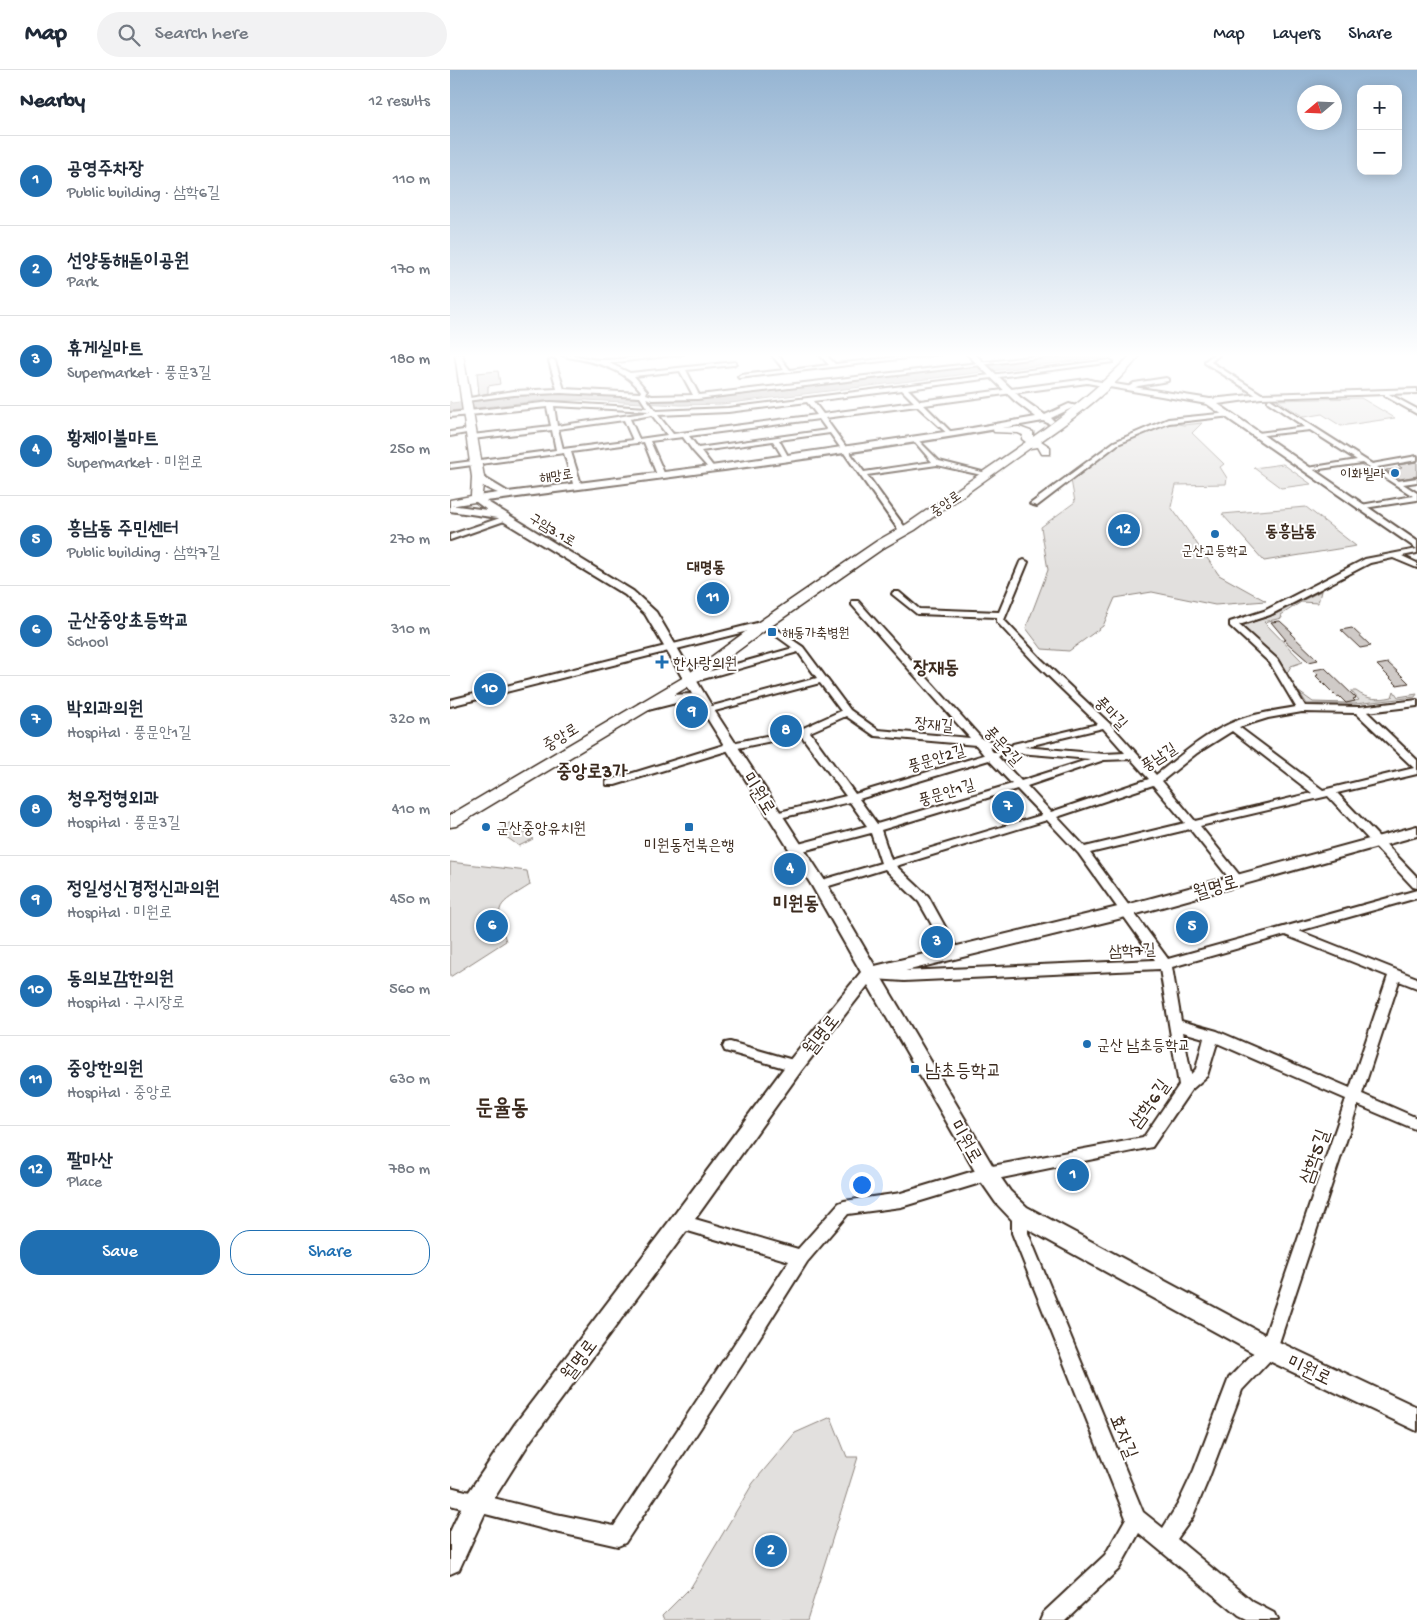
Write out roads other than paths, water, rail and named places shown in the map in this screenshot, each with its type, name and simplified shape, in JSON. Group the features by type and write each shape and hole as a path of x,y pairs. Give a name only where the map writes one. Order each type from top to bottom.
{"main road":[{"path":"470,426 478,477 477,499"},
{"name":"중앙로","path":"450,822 690,680 765,624 903,530 912,527 982,473 1028,442 1046,426"},
{"path":"998,430 1024,431 1028,434 1028,442 1040,444 1045,447 1046,452 1055,434 1063,426"},
{"path":"450,498 470,486 478,477"},
{"name":"해망로","path":"450,503 477,499"}],"street":[{"path":"450,434 566,426"},
{"path":"630,426 637,441"},
{"path":"664,426 671,436"},
{"path":"450,466 685,435 712,426"},
{"path":"758,426 766,440"},
{"path":"829,426 903,530"},
{"path":"942,426 950,434"},
{"name":"해망로","path":"477,499 661,476 1000,426"},
{"name":"해망로","path":"844,450 918,442 1020,426"},
{"path":"1034,504 1116,443 1155,426"},
{"path":"1245,426 1417,546"},
{"path":"554,428 578,487"},
{"path":"1258,435 1310,428 1417,497"},
{"path":"696,450 832,431"},
{"path":"685,435 711,469"},
{"path":"775,439 786,458"},
{"path":"646,440 661,476"},
{"path":"918,442 937,463"},
{"path":"1370,466 1417,458"},
{"path":"1308,470 1363,462"},
{"path":"862,474 937,463"},
{"name":"중앙로","path":"937,463 982,473"},
{"path":"478,477 488,486 501,491 506,496"},
{"path":"1396,483 1417,480"},
{"path":"450,538 485,528 501,515 505,502 542,492"},
{"path":"1361,507 1417,497"},
{"name":"구암3.1로","path":"477,499 629,593 650,612 690,680"},
{"path":"450,508 501,515"},
{"path":"1302,709 1274,661 1234,624 1266,613 1368,561 1417,551"},
{"path":"1394,556 1417,566"},
{"path":"896,594 917,611 1003,614 1024,562"},
{"name":"풍문2길","path":"855,603 992,756 1084,851 1126,911"},
{"name":"풍마길","path":"1003,614 1000,620 1014,637 1105,725 1157,780 1238,880"},
{"name":"중앙로","path":"671,649 765,624"},
{"name":"장재길","path":"765,624 800,649 847,712 875,733 980,742 1007,749 1104,757 1133,756"},
{"path":"450,703 671,649"},
{"name":"중앙로","path":"690,680 800,649"},
{"name":"미원로","path":"690,680 819,886 986,1174 1002,1197 1020,1214 1269,1350 1417,1419"},
{"path":"644,707 676,699 694,697 704,705 823,680"},
{"name":"풍남길","path":"819,886 1050,816 1157,780 1193,751 1232,726 1266,715 1302,709 1359,710 1417,704"},
{"path":"1359,710 1417,766"},
{"path":"611,783 731,746 804,731 847,712"},
{"name":"풍문안2길","path":"775,816 852,798 992,756 1007,749 1105,725"},
{"path":"1232,726 1277,762 1326,793 1417,884"},
{"path":"804,731 875,829 887,864 924,899 953,952"},
{"name":"풍문안1길","path":"795,849 875,829 1021,785 1104,757"},
{"path":"1084,851 1417,771"},
{"name":"월명로","path":"450,1561 477,1502 523,1432 678,1226 795,1066 861,982 870,974 953,952 1126,911 1417,831"},
{"name":"삼학7길","path":"870,974 904,976 1165,964 1417,894"},
{"name":"삼학6길","path":"477,1502 556,1523 618,1536 744,1348 801,1257 844,1208 901,1200 986,1174 1147,1144 1186,1086 1165,964 1126,911"},
{"path":"1284,930 1417,984"},
{"name":"삼학5길","path":"1269,1350 1395,974"},
{"path":"1176,1025 1212,1035 1417,1124"},
{"path":"1186,1086 1202,1072 1212,1035"},
{"path":"730,1046 795,1066"},
{"name":"효자길","path":"1020,1214 1020,1233 1136,1519"},
{"path":"678,1226 688,1224 801,1257"},
{"path":"1165,1540 1185,1511 1235,1384 1269,1350"},
{"path":"450,1496 477,1502"},
{"path":"1050,1620 1112,1562 1136,1519 1165,1540 1244,1615 1267,1620"}],"place":[{"name":"이화빌라","path":"1395,473"},
{"name":"팔마산","path":"1124,530"},
{"name":"군산고등학교","path":"1215,534"},
{"name":"중앙한의원","path":"713,598"},
{"name":"해동가축병원","path":"772,632"},
{"name":"한사랑의원","path":"662,662"},
{"name":"동의보감한의원","path":"490,689"},
{"name":"정일성신경정신과의원","path":"692,712"},
{"name":"청우정형외과","path":"786,731"},
{"name":"박외과의원","path":"1008,807"},
{"name":"군산중앙유치원","path":"486,827"},
{"name":"미원동전북은행","path":"689,827"},
{"name":"황제이불마트","path":"790,869"},
{"name":"군산중앙초등학교","path":"492,926"},
{"name":"흥남동 주민센터","path":"1192,927"},
{"name":"휴게실마트","path":"937,942"},
{"name":"군산 남초등학교","path":"1087,1044"},
{"name":"남초등학교","path":"915,1069"},
{"name":"공영주차장","path":"1073,1175"},
{"name":"선양동해돋이공원","path":"771,1551"}],"district":[{"name":"동흥남동","path":"1291,530"},
{"name":"대명동","path":"706,566"},
{"name":"장재동","path":"936,666"},
{"name":"중앙로3가","path":"592,770"},
{"name":"미원동","path":"796,902"},
{"name":"둔율동","path":"502,1106"}]}
